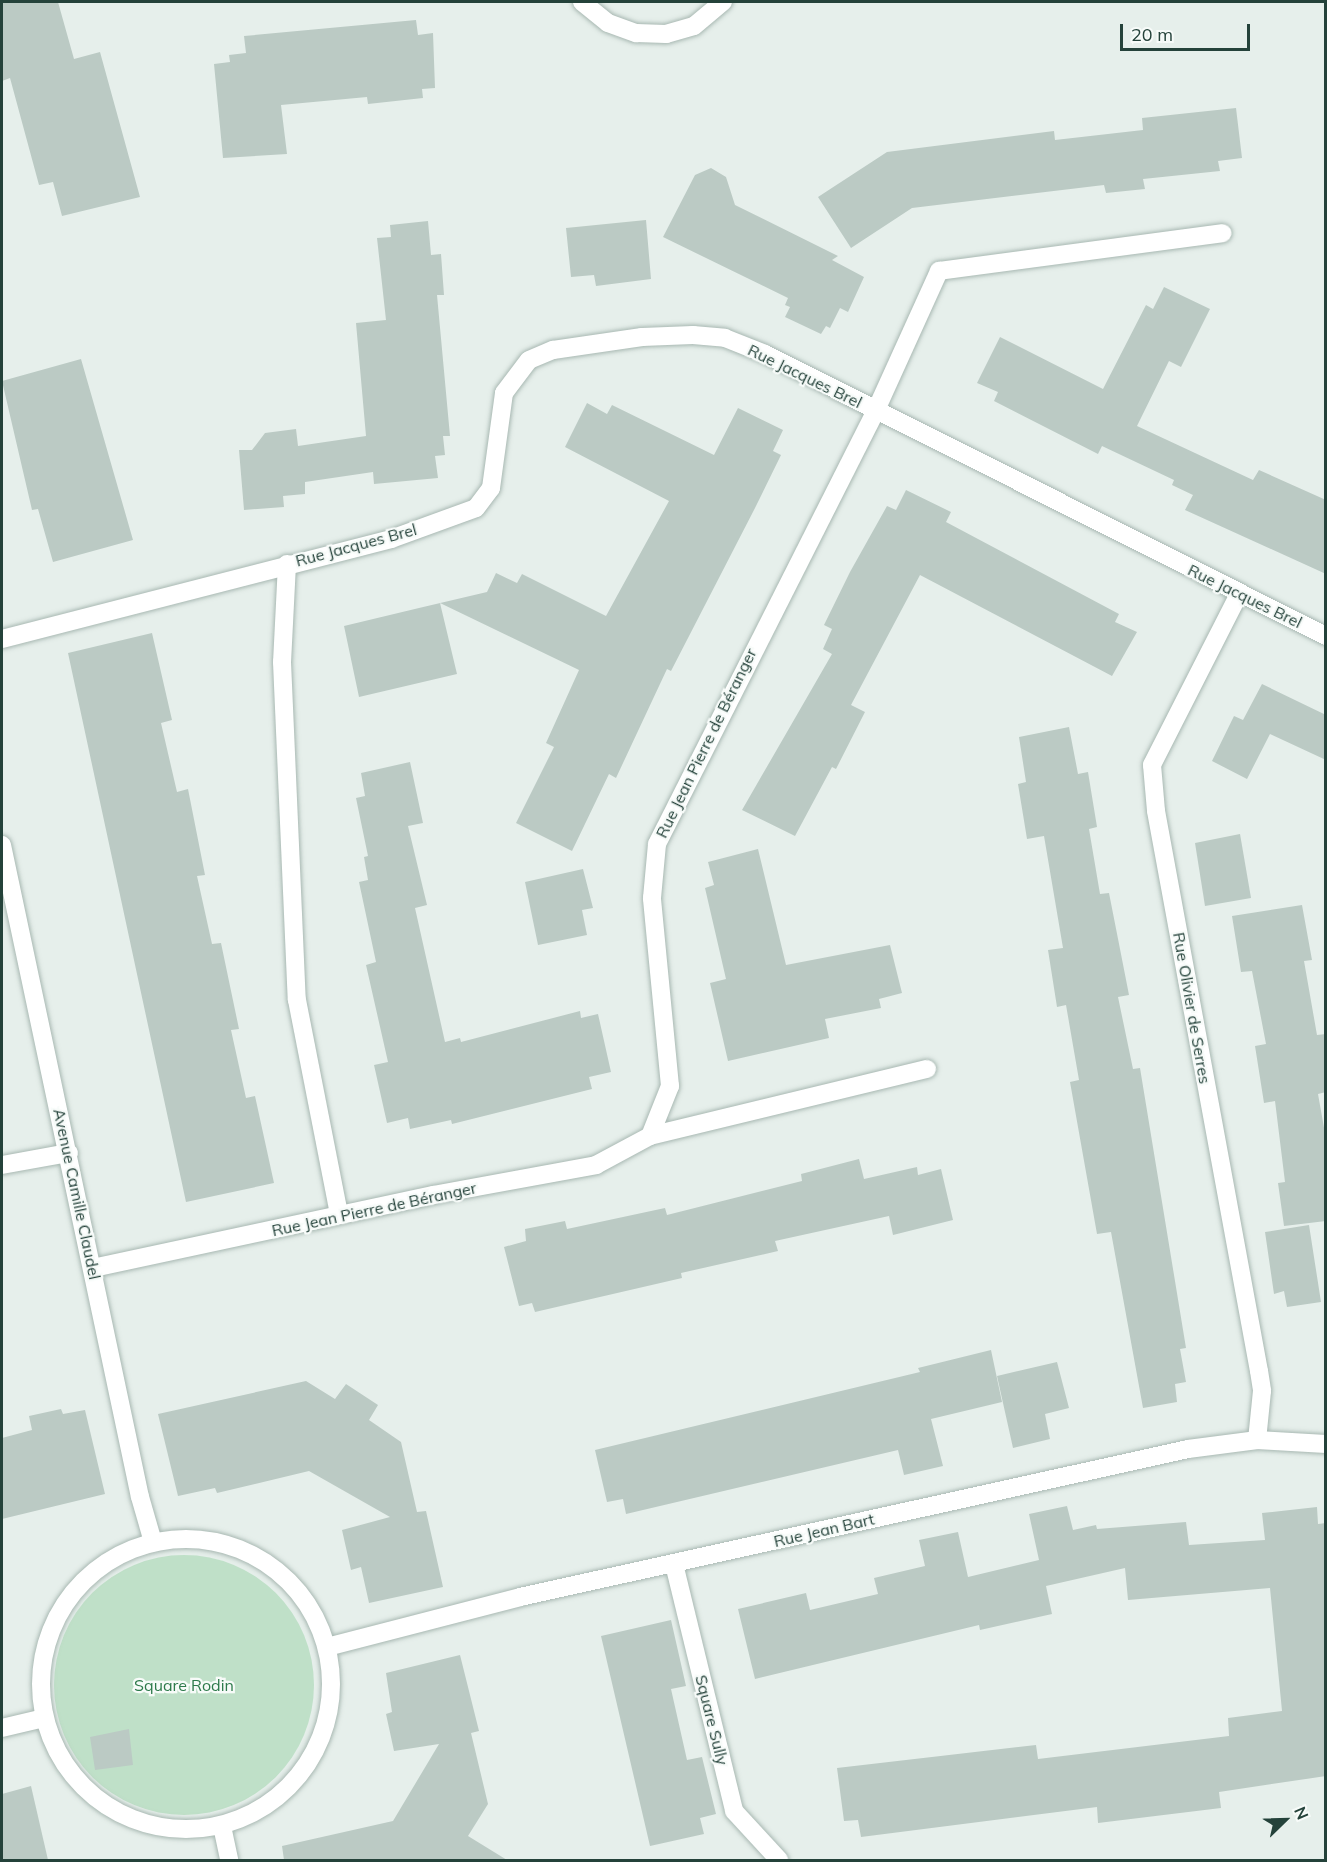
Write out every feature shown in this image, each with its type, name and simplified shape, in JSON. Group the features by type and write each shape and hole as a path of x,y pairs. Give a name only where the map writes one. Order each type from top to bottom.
{"street":[{"path":"582,2 608,23 636,33 666,34 694,26 723,2"},
{"name":"Rue Jacques Brel","path":"876,410 939,271 1222,233"},
{"name":"Rue Jacques Brel","path":"2,639 391,539 476,508 491,488 504,393 529,360 553,350 642,337 725,338 876,410 1326,636"},
{"name":"Rue Jean Pierre de Béranger","path":"650,1136 670,1086 652,898 657,843 876,410"},
{"path":"287,564 282,662 297,1000 339,1215"},
{"name":"Rue Olivier de Serres","path":"1239,594 1152,765 1162,846 1259,1371 1262,1391 1257,1440"},
{"name":"Avenue Camille Claudel","path":"2,845 142,1505 153,1542"},
{"name":"Rue Jean Pierre de Béranger","path":"93,1268 339,1215 596,1165 650,1136 927,1069"},
{"path":"2,1166 69,1153"},
{"name":"Rue Jean Bart","path":"327,1647 520,1597 1188,1449 1257,1440 1326,1444"},
{"path":"214,1541 261,1559 295,1588 319,1627 327,1647 330,1695 326,1724 311,1759 287,1789 257,1812 222,1826 183,1830 145,1825 115,1811 81,1785 58,1754 44,1718 41,1667 56,1618 81,1584 106,1562 153,1542 214,1541"},
{"name":"Square Sully","path":"674,1564 734,1811 779,1860"},
{"path":"2,1728 44,1718"},
{"path":"222,1826 229,1860"}],"green space":[{"name":"Square Rodin","path":"184,1555 209,1558 234,1565 256,1577 276,1593 292,1613 304,1635 311,1660 314,1685 311,1710 304,1735 292,1757 276,1777 256,1793 234,1805 209,1812 184,1815 159,1812 134,1805 112,1793 92,1777 76,1757 64,1735 57,1710 54,1685 57,1660 64,1635 76,1613 92,1593 112,1577 134,1565 159,1558"}],"building":[{"path":"2,2 58,2 74,59 100,52 140,197 62,216 53,182 39,185 10,78 2,81"},
{"path":"416,20 418,35 433,33 435,88 422,89 423,98 368,104 367,97 281,105 287,154 223,158 214,64 230,62 229,55 246,53 244,36"},
{"path":"1236,108 1242,158 1218,161 1220,171 1143,179 1145,189 1106,193 1104,185 912,208 851,248 818,197 887,152 1054,131 1055,140 1143,130 1142,118"},
{"path":"711,168 726,177 735,205 838,256 832,260 864,277 848,312 840,308 830,328 826,326 821,334 785,317 790,307 785,305 788,298 663,237 695,175"},
{"path":"646,220 651,279 596,286 594,275 571,277 566,228"},
{"path":"428,221 431,255 441,254 444,295 437,295 450,436 443,436 445,455 435,456 438,478 374,484 373,472 305,482 305,494 283,496 284,507 244,510 239,450 252,450 265,433 296,429 298,446 366,436 356,323 386,320 377,238 391,237 390,225"},
{"path":"1164,287 1210,309 1181,367 1169,361 1137,426 1253,480 1259,470 1326,500 1326,574 1185,510 1193,495 1172,485 1174,480 1102,446 1098,454 994,401 998,392 977,383 1000,337 1103,389 1146,305 1153,309"},
{"path":"81,359 133,540 53,562 38,509 32,510 2,381"},
{"path":"587,403 607,414 612,405 714,455 738,408 783,430 773,451 781,455 755,508 671,671 667,669 616,778 609,774 572,851 516,823 554,747 546,743 579,670 440,603 487,592 496,573 517,583 522,574 606,616 669,501 565,447"},
{"path":"906,490 951,512 946,522 1119,614 1115,622 1137,632 1112,676 920,575 851,705 865,712 836,769 832,767 795,836 742,810 832,654 823,649 832,629 824,625 850,572 887,506 896,510"},
{"path":"440,603 457,674 359,697 344,626"},
{"path":"152,633 172,720 161,723 177,792 188,789 205,875 197,876 212,944 221,943 239,1029 231,1030 246,1098 255,1096 274,1183 186,1202 68,653"},
{"path":"1262,684 1326,715 1326,760 1270,734 1247,779 1212,761 1234,716 1243,720"},
{"path":"1069,727 1078,774 1088,772 1097,827 1089,829 1100,894 1109,893 1129,995 1118,997 1133,1069 1140,1068 1186,1348 1180,1349 1186,1382 1175,1384 1177,1402 1143,1408 1111,1232 1097,1234 1070,1082 1079,1080 1066,1005 1057,1007 1048,950 1063,948 1044,836 1027,839 1018,784 1026,782 1019,737"},
{"path":"410,762 423,823 408,826 427,905 415,908 445,1042 460,1038 461,1042 580,1011 581,1018 598,1014 611,1072 589,1077 592,1089 452,1124 451,1120 410,1129 408,1118 387,1123 374,1065 388,1062 366,965 376,962 359,882 368,880 364,857 368,856 356,798 365,796 361,773"},
{"path":"1240,834 1251,898 1205,906 1195,843"},
{"path":"758,849 786,965 890,945 902,993 879,999 881,1008 825,1019 829,1038 728,1061 710,983 726,979 705,888 714,885 708,862"},
{"path":"583,869 593,908 582,910 587,935 538,945 525,882"},
{"path":"1302,905 1312,960 1304,961 1317,1035 1326,1034 1326,1092 1318,1094 1326,1139 1326,1221 1284,1226 1278,1183 1285,1182 1275,1101 1264,1103 1255,1046 1266,1044 1252,971 1241,972 1232,916"},
{"path":"859,1159 864,1179 917,1167 918,1175 941,1169 953,1220 893,1235 889,1216 775,1241 778,1251 681,1273 682,1278 535,1312 532,1303 519,1306 504,1247 526,1241 525,1229 565,1221 567,1229 665,1208 667,1215 802,1181 801,1174"},
{"path":"1309,1225 1321,1302 1287,1307 1284,1291 1274,1294 1265,1232"},
{"path":"991,1350 1002,1402 931,1419 943,1466 904,1475 898,1450 626,1514 623,1499 607,1502 595,1450 920,1372 918,1368"},
{"path":"1057,1362 1069,1408 1045,1414 1050,1439 1013,1448 997,1376"},
{"path":"306,1381 335,1399 346,1384 378,1405 369,1420 401,1442 417,1512 426,1511 443,1587 369,1603 361,1567 351,1570 342,1530 390,1517 309,1471 217,1493 215,1488 178,1496 158,1414"},
{"path":"61,1409 63,1414 85,1410 105,1494 2,1519 2,1438 32,1430 29,1416"},
{"path":"1067,1506 1073,1530 1096,1525 1097,1529 1186,1522 1189,1545 1265,1540 1262,1513 1317,1507 1318,1524 1326,1523 1326,1776 1219,1792 1221,1808 1098,1823 1097,1807 861,1837 858,1820 844,1821 837,1768 1036,1745 1038,1759 1229,1736 1228,1718 1282,1711 1270,1588 1128,1600 1125,1568 1046,1586 1052,1614 980,1630 979,1625 755,1679 738,1609 806,1593 810,1610 878,1594 874,1578 925,1566 919,1540 958,1532 968,1577 1039,1560 1029,1514"},
{"path":"671,1620 686,1686 671,1689 687,1760 702,1757 716,1814 700,1818 704,1834 650,1846 601,1636"},
{"path":"460,1655 479,1731 471,1733 488,1804 468,1836 507,1860 284,1860 282,1846 393,1821 439,1744 394,1751 386,1714 392,1712 386,1673"},
{"path":"129,1729 133,1765 95,1770 90,1737"},
{"path":"31,1786 48,1860 2,1860 2,1794"}]}
